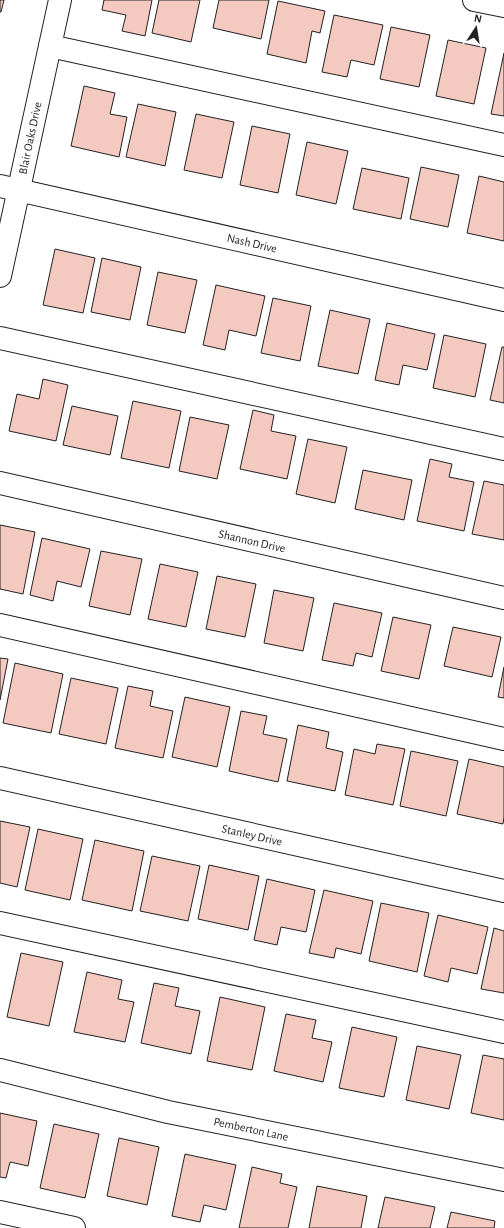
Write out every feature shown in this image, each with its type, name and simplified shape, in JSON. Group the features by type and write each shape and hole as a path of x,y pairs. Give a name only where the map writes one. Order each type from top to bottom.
{"street":[{"name":"Blair Oaks Drive","path":"0,276 9,188 50,46 60,0"},
{"path":"474,0 504,6"},
{"path":"50,46 504,145"},
{"name":"Nash Drive","path":"9,188 504,300"},
{"path":"0,338 504,449"},
{"name":"Shannon Drive","path":"0,483 504,598"},
{"path":"0,625 504,739"},
{"name":"Stanley Drive","path":"0,778 504,891"},
{"path":"0,923 504,1032"},
{"name":"Pemberton Lane","path":"0,1070 168,1112 504,1180"},
{"path":"0,1212 74,1228"}],"building":[{"path":"0,0 4,0 1,12 0,12"},
{"path":"104,0 152,0 145,36 122,31 126,15 102,10"},
{"path":"159,0 200,0 191,42 152,33"},
{"path":"219,0 269,0 261,39 213,28"},
{"path":"278,1 325,11 320,33 312,31 306,63 267,54"},
{"path":"334,15 383,25 374,65 351,60 347,77 322,72"},
{"path":"391,27 430,35 419,87 380,79"},
{"path":"448,40 486,48 474,104 436,96"},
{"path":"504,53 504,116 491,114"},
{"path":"84,86 115,93 110,114 127,117 119,157 71,146"},
{"path":"138,104 176,112 165,166 126,157"},
{"path":"196,114 234,122 222,178 184,170"},
{"path":"252,126 290,134 278,193 240,185"},
{"path":"307,142 348,151 336,204 296,195"},
{"path":"421,167 459,175 448,227 410,219"},
{"path":"362,168 409,178 401,219 353,209"},
{"path":"479,176 504,182 504,241 467,233"},
{"path":"55,249 95,258 83,313 43,305"},
{"path":"102,258 141,267 130,320 91,312"},
{"path":"158,272 197,280 185,333 147,325"},
{"path":"216,285 265,296 256,336 229,330 225,350 203,345"},
{"path":"273,298 311,306 300,361 261,353"},
{"path":"330,310 370,319 358,374 318,366"},
{"path":"387,323 435,334 427,370 403,365 399,385 375,380"},
{"path":"444,335 486,344 475,397 433,388"},
{"path":"502,347 504,347 504,403 490,400"},
{"path":"43,379 68,385 56,441 9,431 17,394 39,399"},
{"path":"133,401 181,411 169,468 121,458"},
{"path":"72,406 118,416 110,455 63,445"},
{"path":"253,410 274,415 271,431 296,436 287,479 240,469"},
{"path":"190,417 229,425 217,479 179,471"},
{"path":"308,439 347,447 335,503 296,494"},
{"path":"430,459 452,464 449,477 474,482 464,531 417,521"},
{"path":"363,470 412,480 404,520 355,509"},
{"path":"484,481 504,485 504,540 472,534"},
{"path":"0,525 35,532 23,594 0,589"},
{"path":"42,538 90,549 81,587 57,581 53,601 30,595"},
{"path":"101,551 142,559 130,615 89,606"},
{"path":"160,564 198,572 186,627 148,619"},
{"path":"217,576 256,584 245,637 206,629"},
{"path":"274,590 314,598 303,651 264,643"},
{"path":"334,603 382,613 372,657 356,653 353,666 322,660"},
{"path":"393,617 431,625 419,679 381,671"},
{"path":"453,627 501,637 492,677 444,666"},
{"path":"0,658 8,659 0,700"},
{"path":"15,663 63,674 51,733 3,723"},
{"path":"504,667 504,698 498,697"},
{"path":"71,678 118,688 106,744 59,734"},
{"path":"128,686 153,691 150,706 173,711 163,758 115,748"},
{"path":"185,697 230,707 217,767 172,757"},
{"path":"241,711 267,716 263,734 287,739 278,782 229,771"},
{"path":"298,725 329,732 326,748 343,752 335,791 287,781"},
{"path":"377,744 405,749 393,805 345,795 354,749 375,754"},
{"path":"411,751 458,761 446,816 400,806"},
{"path":"469,759 504,767 503,824 457,814"},
{"path":"0,821 30,827 17,887 0,883"},
{"path":"38,829 83,839 70,900 25,890"},
{"path":"95,840 144,851 132,911 82,900"},
{"path":"152,856 200,866 188,921 140,911"},
{"path":"209,865 259,876 248,930 198,919"},
{"path":"267,879 315,890 306,932 281,927 277,945 254,940"},
{"path":"324,890 373,901 361,954 336,948 334,958 309,953"},
{"path":"381,903 429,913 417,972 369,961"},
{"path":"438,915 488,927 477,974 451,968 448,982 424,976"},
{"path":"494,928 504,931 504,993 481,989"},
{"path":"21,953 63,962 49,1026 7,1017"},
{"path":"87,972 122,980 118,999 134,1002 125,1042 74,1032"},
{"path":"154,983 179,988 175,1006 200,1011 191,1054 141,1043"},
{"path":"220,997 265,1007 252,1070 207,1061"},
{"path":"286,1014 316,1020 312,1038 332,1042 323,1082 274,1071"},
{"path":"352,1027 397,1037 384,1097 339,1088"},
{"path":"417,1046 461,1055 449,1109 406,1100"},
{"path":"483,1055 504,1059 504,1120 471,1113"},
{"path":"0,1113 37,1121 28,1166 10,1162 6,1178 0,1177"},
{"path":"54,1124 99,1134 85,1198 40,1188"},
{"path":"119,1138 159,1147 147,1205 107,1196"},
{"path":"185,1154 236,1165 226,1210 204,1205 200,1222 172,1216"},
{"path":"252,1167 282,1174 280,1183 297,1187 288,1228 239,1228"},
{"path":"317,1186 367,1196 361,1228 309,1228"},
{"path":"385,1197 435,1207 430,1228 378,1228"},
{"path":"451,1212 495,1221 494,1228 447,1228"}]}
